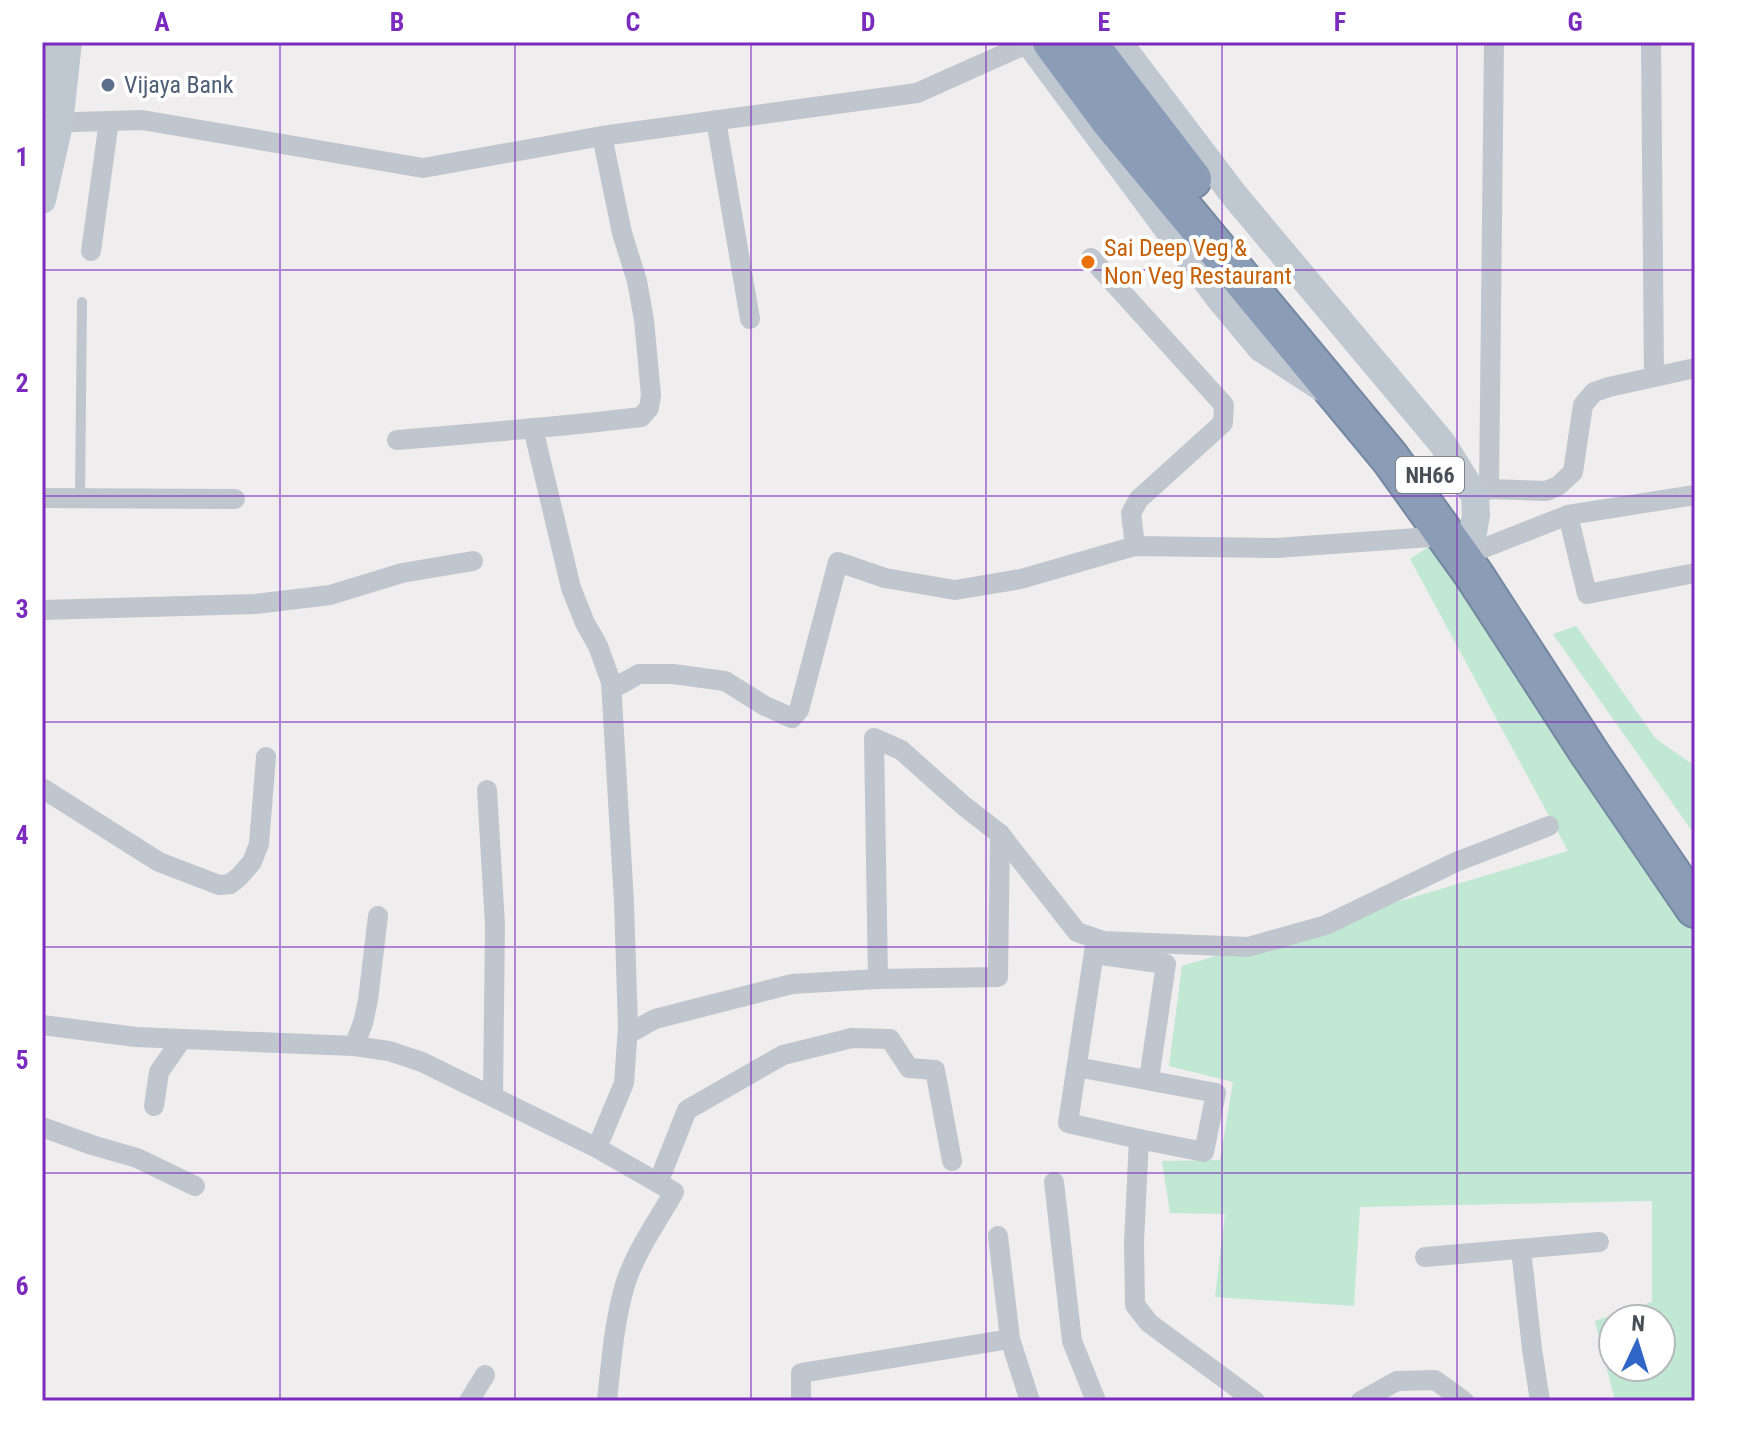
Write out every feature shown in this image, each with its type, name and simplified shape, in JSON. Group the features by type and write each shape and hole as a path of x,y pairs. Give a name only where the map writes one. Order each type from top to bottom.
{"highway":[{"name":"NH66","path":"1052,42 1122,113 1473,520 1607,741 1695,866"},
{"name":"NH66","path":"1087,42 1122,113 1342,401 1390,458 1473,520"},
{"name":"NH66","path":"1473,520 1474,575 1695,908"}],"street":[{"path":"42,99 49,42"},
{"path":"42,200 51,123 68,42"},
{"path":"51,123 142,120 423,168 602,136 917,93 1029,42 1217,295 1261,348 1342,401"},
{"path":"1118,42 1234,195 1442,443 1473,520"},
{"path":"1473,520 1494,42"},
{"path":"1651,42 1654,377"},
{"path":"716,120 750,319"},
{"path":"91,251 109,121"},
{"path":"397,440 641,417 649,408 651,395 644,320 602,136"},
{"path":"1091,258 1224,405 1223,423 1139,499 1131,513 1135,546"},
{"path":"1473,520 1558,486 1573,472 1583,405 1594,392 1695,368"},
{"path":"533,428 571,588 598,646 612,689 628,1034 624,1083 597,1148"},
{"path":"612,689 639,674 673,674 725,681 765,706 792,718 799,710 838,562 885,578 955,590 1021,579 1135,546 1276,548 1473,520 1568,515 1695,495"},
{"path":"42,498 235,499"},
{"path":"1568,515 1587,594 1695,573"},
{"path":"42,610 255,604 330,595 402,573 473,561"},
{"path":"878,979 874,738 901,750 1000,834 1077,932 1095,946 1166,964 1149,1079"},
{"path":"42,788 159,862 219,885 230,884 252,862 259,844 266,757"},
{"path":"487,790 495,925 493,1096"},
{"path":"1077,1067 1216,1093 1204,1152 1068,1123 1095,946 1103,941 1248,947 1326,925 1456,862 1549,826"},
{"path":"628,1034 655,1019 792,984 998,977 1000,834"},
{"path":"354,1046 368,1000 378,916"},
{"path":"42,1025 136,1037 354,1046 389,1051 422,1062 493,1096 597,1148 674,1192 635,1260 625,1285 610,1365 607,1401"},
{"path":"658,1183 687,1110 783,1055 852,1038 890,1039 909,1068 935,1070 952,1161"},
{"path":"154,1106 159,1072 182,1039"},
{"path":"42,1127 137,1158 195,1186"},
{"path":"1139,1139 1134,1242 1135,1305 1149,1323 1255,1401"},
{"path":"1054,1182 1072,1341 1096,1401"},
{"path":"998,1236 1010,1339 1030,1401"},
{"path":"1425,1257 1599,1242"},
{"path":"1521,1249 1540,1401"},
{"path":"801,1401 801,1373 1010,1339"},
{"path":"469,1401 485,1375"},
{"path":"1361,1401 1397,1381 1435,1380 1464,1401"}],"lane":[{"path":"80,498 82,302"}],"green space":[{"path":"1445,536 1695,908 1695,1401 1615,1401 1610,1383 1677,1383 1677,1303 1649,1303 1652,1302 1652,1201 1360,1207 1354,1306 1215,1297 1225,1214 1170,1213 1162,1161 1220,1160 1233,1082 1169,1066 1182,966 1568,851 1410,559"},
{"path":"1576,626 1656,739 1695,766 1695,835 1553,634"}],"place":[{"name":"Vijaya Bank","path":"108,85"},
{"name":"Sai Deep Veg & Non Veg Restaurant","path":"1088,262"}]}
